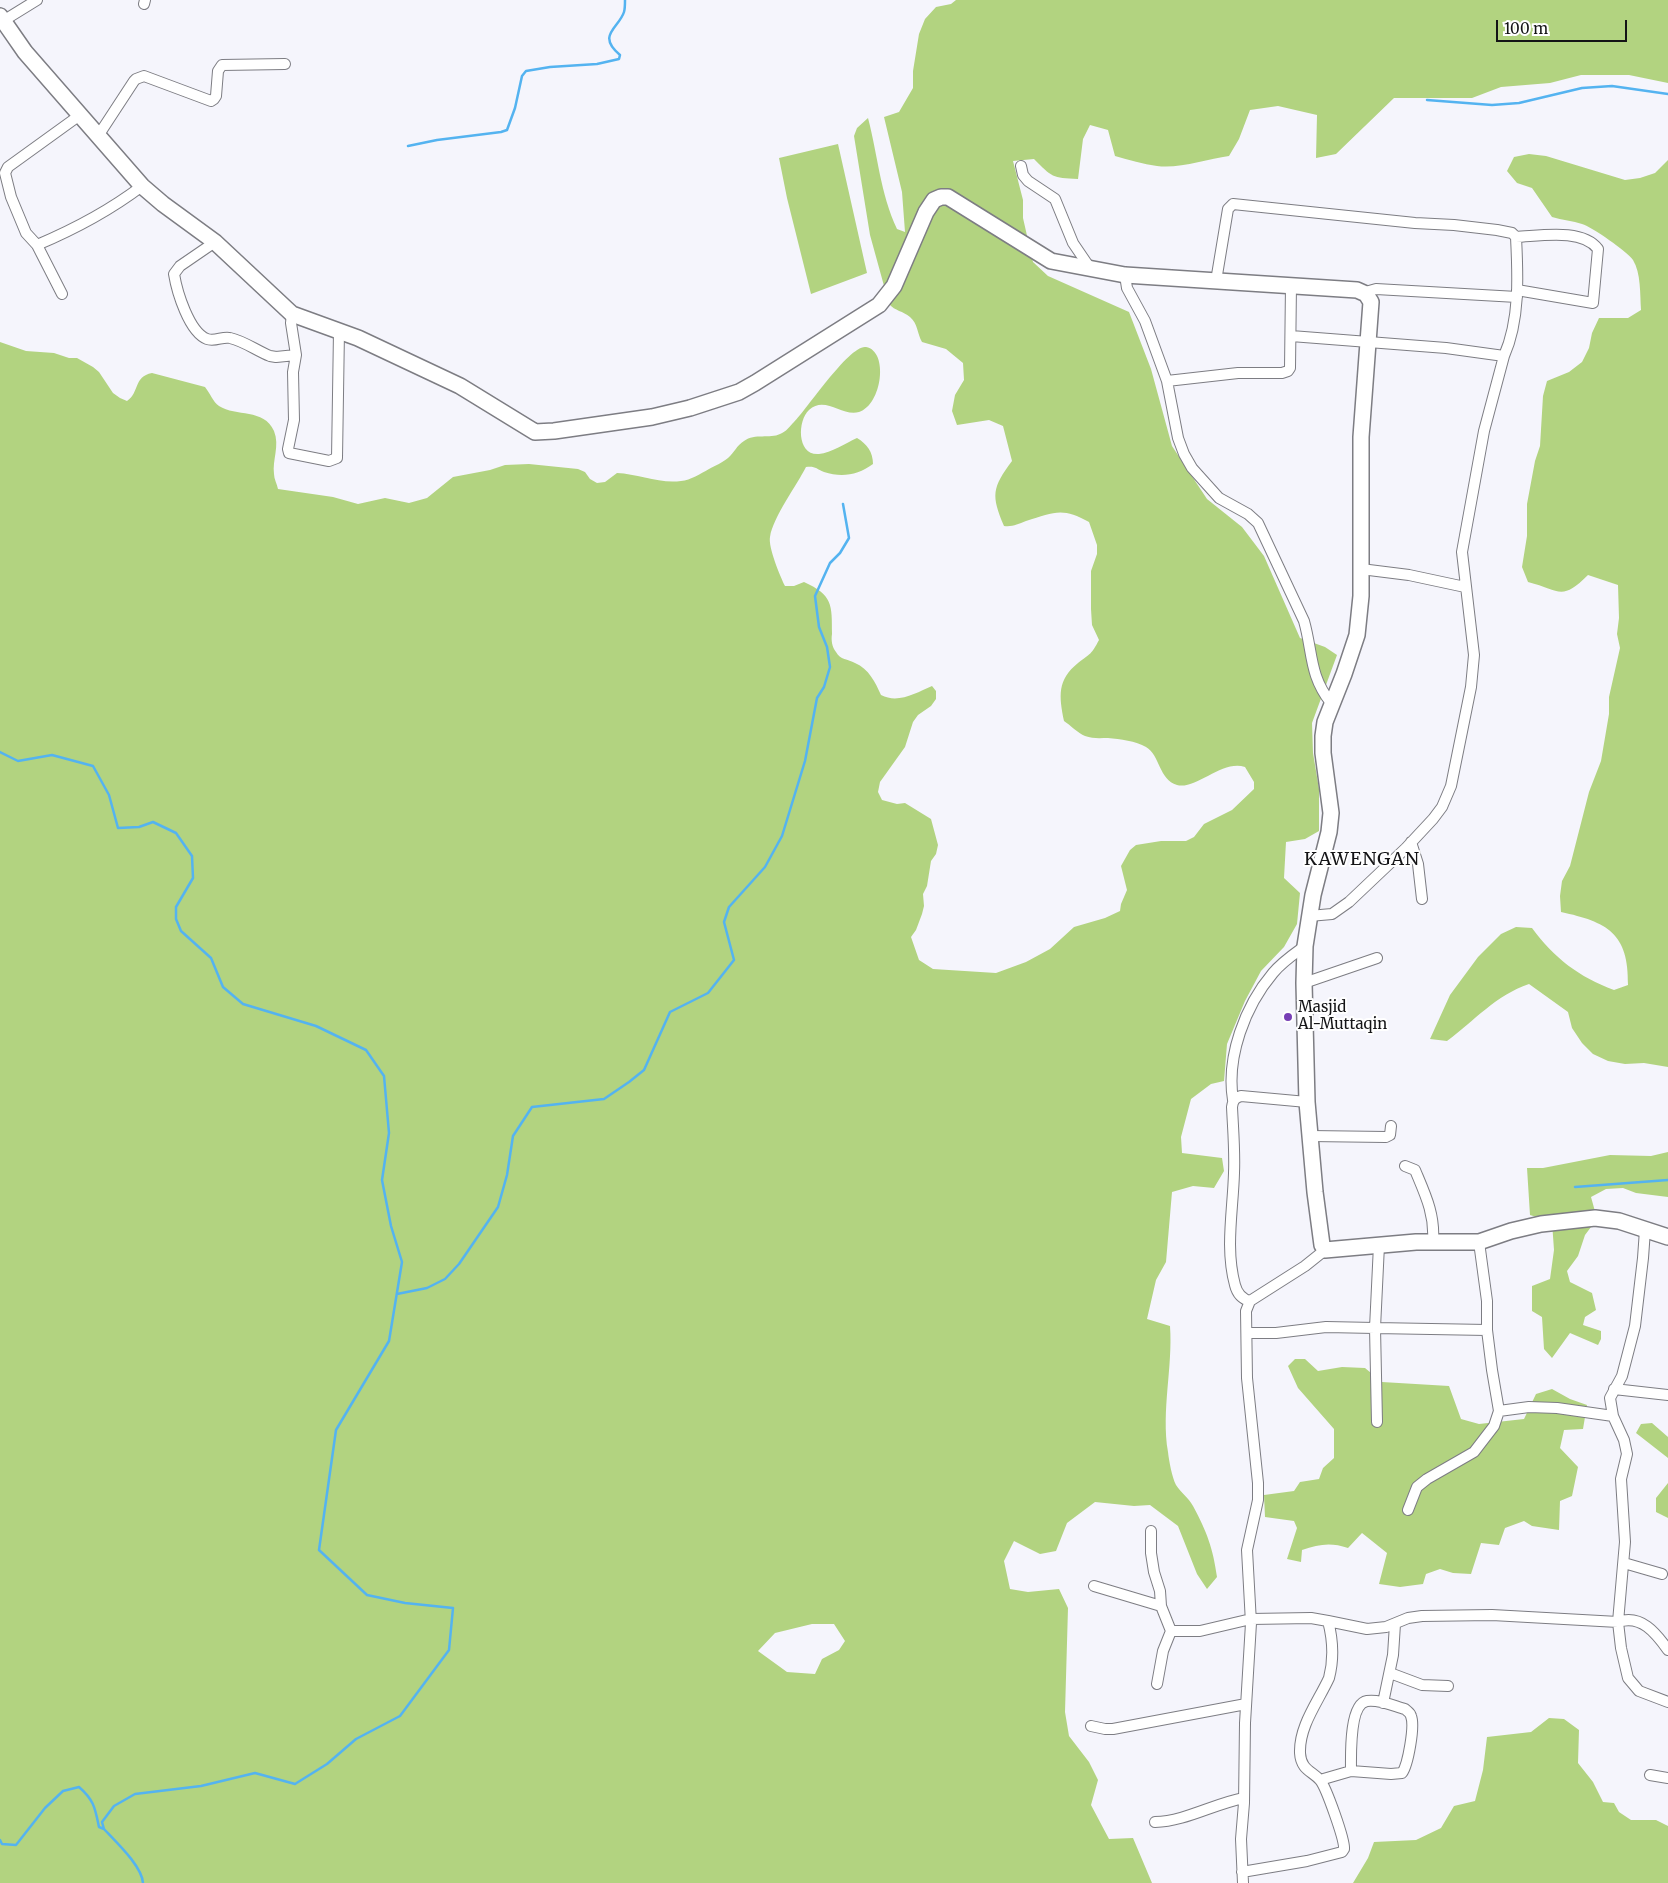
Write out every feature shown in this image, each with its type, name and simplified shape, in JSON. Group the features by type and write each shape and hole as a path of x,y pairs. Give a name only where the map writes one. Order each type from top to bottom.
{"main road":[{"path":"2,18 25,52 142,186 163,204 216,242 292,314 339,330 460,386 535,432 554,432 662,415 739,392 755,383 879,305 894,286 926,212 936,198 948,197 1049,260 1125,275 1358,290 1366,294 1371,302 1361,437 1361,596 1357,635 1344,674 1331,703 1323,736 1331,813 1329,832 1309,916 1305,946 1307,1102 1320,1237 1325,1250 1433,1241 1479,1242 1510,1231 1567,1220 1595,1218 1618,1221 1668,1237"}],"street":[{"path":"2,18 37,0"},
{"path":"98,136 134,81 140,77 144,76 157,80 211,101 216,96 218,71 222,65 285,64"},
{"path":"62,294 37,245 26,234 18,218 5,174 8,167 80,116"},
{"path":"1021,166 1023,175 1028,181 1055,199 1073,243 1090,268"},
{"path":"37,245 88,222 123,201 142,186"},
{"path":"1216,281 1228,209 1233,204 1497,230 1512,233 1516,237 1517,294 1509,345 1504,356 1484,431 1462,552 1474,655 1471,687 1451,786 1442,806 1411,842 1369,884 1337,911 1326,915 1309,916"},
{"path":"1366,294 1376,289 1517,294 1593,302 1598,249 1588,239 1562,234 1516,237"},
{"path":"216,242 180,266 174,274 183,307 193,326 204,338 209,340 231,338 276,357 296,355"},
{"path":"1125,275 1127,288 1145,321 1167,381 1178,438 1184,454 1192,468 1219,498 1248,514 1258,523 1304,621 1316,677 1321,690 1331,703"},
{"path":"1167,381 1238,373 1285,373 1290,368 1291,285"},
{"path":"292,314 291,323 296,355 293,372 294,420 288,452 333,460 337,458 339,330"},
{"path":"1291,336 1446,348 1504,356"},
{"path":"1361,569 1409,575 1465,587"},
{"path":"1411,842 1418,864 1422,899"},
{"path":"1250,1301 1237,1292 1231,1261 1234,1171 1232,1061 1236,1043 1258,994 1286,959 1305,946"},
{"path":"1304,983 1377,958"},
{"path":"1233,1100 1241,1096 1307,1102"},
{"path":"1310,1136 1386,1136 1390,1135 1391,1126"},
{"path":"1405,1166 1415,1170 1427,1197 1432,1211 1433,1241"},
{"path":"1645,1230 1644,1258 1635,1326 1622,1376 1610,1398 1627,1454 1621,1479 1625,1529 1624,1563 1618,1622 1621,1648 1628,1678 1639,1690 1668,1702"},
{"path":"1408,1510 1417,1487 1427,1479 1474,1452 1494,1426 1499,1410 1487,1330 1487,1301 1479,1242"},
{"path":"1378,1422 1375,1328 1379,1245"},
{"path":"1243,1883 1241,1839 1251,1619 1247,1550 1258,1500 1258,1483 1250,1417 1246,1310 1250,1301 1305,1266 1325,1250"},
{"path":"1247,1333 1276,1333 1326,1327 1487,1330"},
{"path":"1614,1389 1668,1395"},
{"path":"1499,1410 1529,1407 1558,1408 1614,1416"},
{"path":"1151,1531 1151,1553 1161,1606 1171,1632 1163,1651 1157,1684"},
{"path":"1624,1563 1662,1574"},
{"path":"1094,1586 1161,1606"},
{"path":"1171,1632 1200,1630 1251,1619 1311,1618 1367,1629 1386,1627 1415,1617 1466,1615 1618,1622 1631,1620 1645,1624 1655,1633 1668,1650"},
{"path":"1242,1872 1307,1861 1342,1852 1344,1849 1341,1832 1320,1780 1305,1768 1300,1754 1302,1734 1332,1669 1333,1653 1328,1621"},
{"path":"1383,1703 1394,1655 1395,1624"},
{"path":"1390,1674 1422,1685 1448,1686"},
{"path":"1320,1780 1351,1770 1391,1774 1402,1773 1404,1771 1411,1731 1411,1716 1406,1709 1367,1701 1360,1704 1354,1721 1351,1770"},
{"path":"1092,1726 1105,1730 1113,1729 1246,1704"},
{"path":"1650,1775 1668,1778"},
{"path":"1155,1822 1171,1822 1228,1801 1244,1798"}],"green space":[{"path":"956,0 1668,0 1668,83 1629,75 1581,75 1550,83 1501,87 1472,98 1394,98 1336,154 1316,158 1317,115 1278,106 1250,110 1239,139 1229,156 1166,167 1141,163 1115,156 1108,130 1090,125 1083,139 1078,179 1057,177 1045,170 1034,159 1013,161 1023,200 1023,218 1033,262 1048,276 1129,312 1151,369 1172,446 1207,499 1242,527 1264,556 1300,638 1325,647 1337,655 1312,723 1313,753 1319,789 1319,831 1305,839 1286,842 1284,878 1300,893 1297,924 1284,947 1261,971 1245,1001 1227,1044 1224,1081 1211,1084 1191,1099 1181,1137 1182,1153 1222,1158 1224,1171 1214,1188 1193,1186 1172,1192 1166,1262 1156,1280 1147,1319 1170,1326 1166,1436 1170,1464 1176,1485 1191,1503 1206,1532 1214,1557 1217,1577 1207,1589 1197,1574 1178,1526 1150,1505 1134,1506 1095,1502 1067,1523 1056,1551 1040,1554 1014,1541 1004,1561 1010,1589 1028,1592 1059,1589 1068,1608 1065,1712 1069,1736 1089,1762 1098,1780 1091,1805 1109,1839 1133,1838 1152,1883 0,1883 0,342 26,351 54,353 69,358 77,358 99,372 113,393 127,401 134,393 139,381 152,373 205,387 219,406 257,416 269,424 276,437 274,478 278,489 333,497 358,504 385,498 409,503 427,498 453,477 505,465 529,464 578,469 585,472 590,479 597,483 605,482 617,473 673,482 688,479 699,475 726,459 739,445 748,439 772,436 784,432 850,356 859,349 866,347 873,351 878,358 880,378 873,399 867,407 853,413 827,405 815,406 805,415 802,422 801,437 806,450 819,454 828,452 857,438 869,449 873,464 862,471 843,475 831,474 814,467 806,467 776,520 770,542 785,586 794,586 804,582 814,587 826,597 831,608 832,641 835,650 840,657 855,663 868,672 881,695 900,698 932,686 936,691 936,699 931,706 918,715 913,722 905,747 880,782 878,792 882,800 897,804 905,803 931,819 938,845 936,854 931,861 927,886 923,894 924,906 922,914 911,937 919,960 933,969 996,973 1026,962 1050,949 1074,927 1105,918 1120,911 1127,890 1121,866 1130,850 1136,845 1161,841 1186,841 1194,837 1204,824 1232,810 1254,789 1254,782 1245,767 1237,766 1219,770 1193,783 1177,785 1167,778 1151,751 1146,747 1123,740 1085,736 1064,721 1061,704 1063,682 1071,669 1092,651 1099,640 1092,625 1091,609 1091,571 1097,554 1097,545 1089,522 1072,514 1051,513 1013,526 1004,526 997,507 996,492 1000,478 1012,461 1003,426 989,420 957,425 952,411 955,395 964,380 963,363 946,349 922,342 913,320 889,304 870,235 854,136 857,128 868,118 891,215 897,229 905,232 902,192 884,117 899,112 913,88 913,71 919,34 925,19 936,7 951,4","holes":["812,1624 834,1624 845,1641 839,1650 822,1659 815,1674 787,1672 758,1651 775,1633"]},
{"path":"838,144 867,273 811,294 779,158"},
{"path":"1529,154 1546,156 1625,180 1655,173 1668,160 1668,1067 1644,1063 1625,1064 1608,1061 1593,1054 1582,1043 1572,1028 1568,1012 1529,984 1506,995 1447,1041 1430,1039 1450,995 1478,957 1501,934 1516,927 1532,928 1558,957 1578,973 1601,985 1614,990 1628,985 1627,967 1619,942 1603,926 1591,920 1561,912 1560,896 1562,881 1570,866 1589,792 1601,761 1609,714 1609,697 1620,648 1617,634 1619,618 1618,585 1588,575 1572,589 1560,592 1528,582 1522,567 1527,536 1527,504 1535,461 1540,446 1543,396 1547,381 1569,372 1582,362 1599,318 1628,318 1641,310 1640,284 1636,265 1624,251 1587,226 1552,217 1532,188 1517,183 1507,171 1514,157"},
{"path":"1668,1152 1668,1197 1636,1193 1623,1188 1606,1189 1591,1197 1596,1215 1594,1223 1585,1235 1578,1256 1567,1271 1570,1282 1592,1293 1596,1310 1585,1317 1583,1325 1601,1331 1601,1339 1598,1345 1570,1333 1552,1358 1544,1349 1542,1317 1532,1311 1532,1286 1550,1279 1554,1250 1552,1222 1530,1215 1527,1168 1543,1168 1610,1155 1651,1156"},
{"path":"1295,1359 1305,1359 1318,1371 1342,1367 1365,1368 1382,1382 1449,1386 1461,1419 1479,1424 1524,1419 1536,1394 1552,1389 1570,1399 1587,1405 1583,1429 1564,1430 1560,1448 1578,1467 1572,1496 1560,1501 1559,1530 1532,1526 1524,1521 1505,1528 1499,1545 1481,1543 1471,1574 1453,1573 1440,1569 1426,1574 1423,1584 1400,1587 1379,1584 1387,1553 1362,1533 1348,1548 1330,1544 1320,1545 1302,1550 1301,1562 1287,1559 1297,1528 1294,1521 1265,1517 1264,1495 1294,1491 1300,1482 1319,1479 1323,1468 1334,1458 1334,1429 1298,1388 1288,1366"},
{"path":"1652,1423 1668,1437 1668,1458 1636,1433 1641,1424"},
{"path":"1668,1483 1668,1518 1656,1512 1656,1498"},
{"path":"1549,1718 1564,1719 1579,1730 1578,1763 1593,1782 1603,1802 1614,1803 1619,1812 1631,1820 1656,1820 1668,1826 1668,1883 1353,1883 1368,1858 1374,1842 1416,1840 1441,1828 1454,1806 1475,1801 1483,1770 1487,1737 1531,1732"}],"waterway":[{"path":"408,146 507,130 515,108 522,76 526,71 550,67 597,64 619,59 620,55 613,48 609,37 624,12 625,0"},
{"path":"1427,100 1492,105 1519,103 1582,88 1612,86 1668,94"},
{"path":"397,1294 427,1288 445,1279 459,1264 498,1207 507,1175 513,1136 532,1107 604,1099 629,1082 644,1070 670,1012 708,993 734,960 724,922 729,907 765,867 782,836 805,761 817,698 824,687 830,667 827,647 819,627 815,596 830,563 840,553 849,538 843,504"},
{"path":"0,752 18,761 52,755 93,766 109,795 118,828 139,827 153,822 176,833 192,856 193,878 176,907 176,919 181,931 211,958 223,987 243,1004 316,1026 366,1050 384,1076 389,1133 382,1180 391,1226 402,1262 389,1341 336,1430 319,1550 367,1595 405,1603 453,1608 449,1650 400,1716 356,1739 327,1764 295,1784 255,1773 201,1786 135,1794 114,1806 102,1822 104,1829"},
{"path":"1575,1187 1668,1180"},
{"path":"0,1840 2,1844 16,1845 45,1808 63,1791 79,1787 88,1796 93,1805 99,1827 104,1829 128,1854 142,1876 143,1883"}],"place":[{"name":"Masjid Al-Muttaqin","path":"1288,1017"}],"district":[{"name":"KAWENGAN","path":"1362,860"}]}
